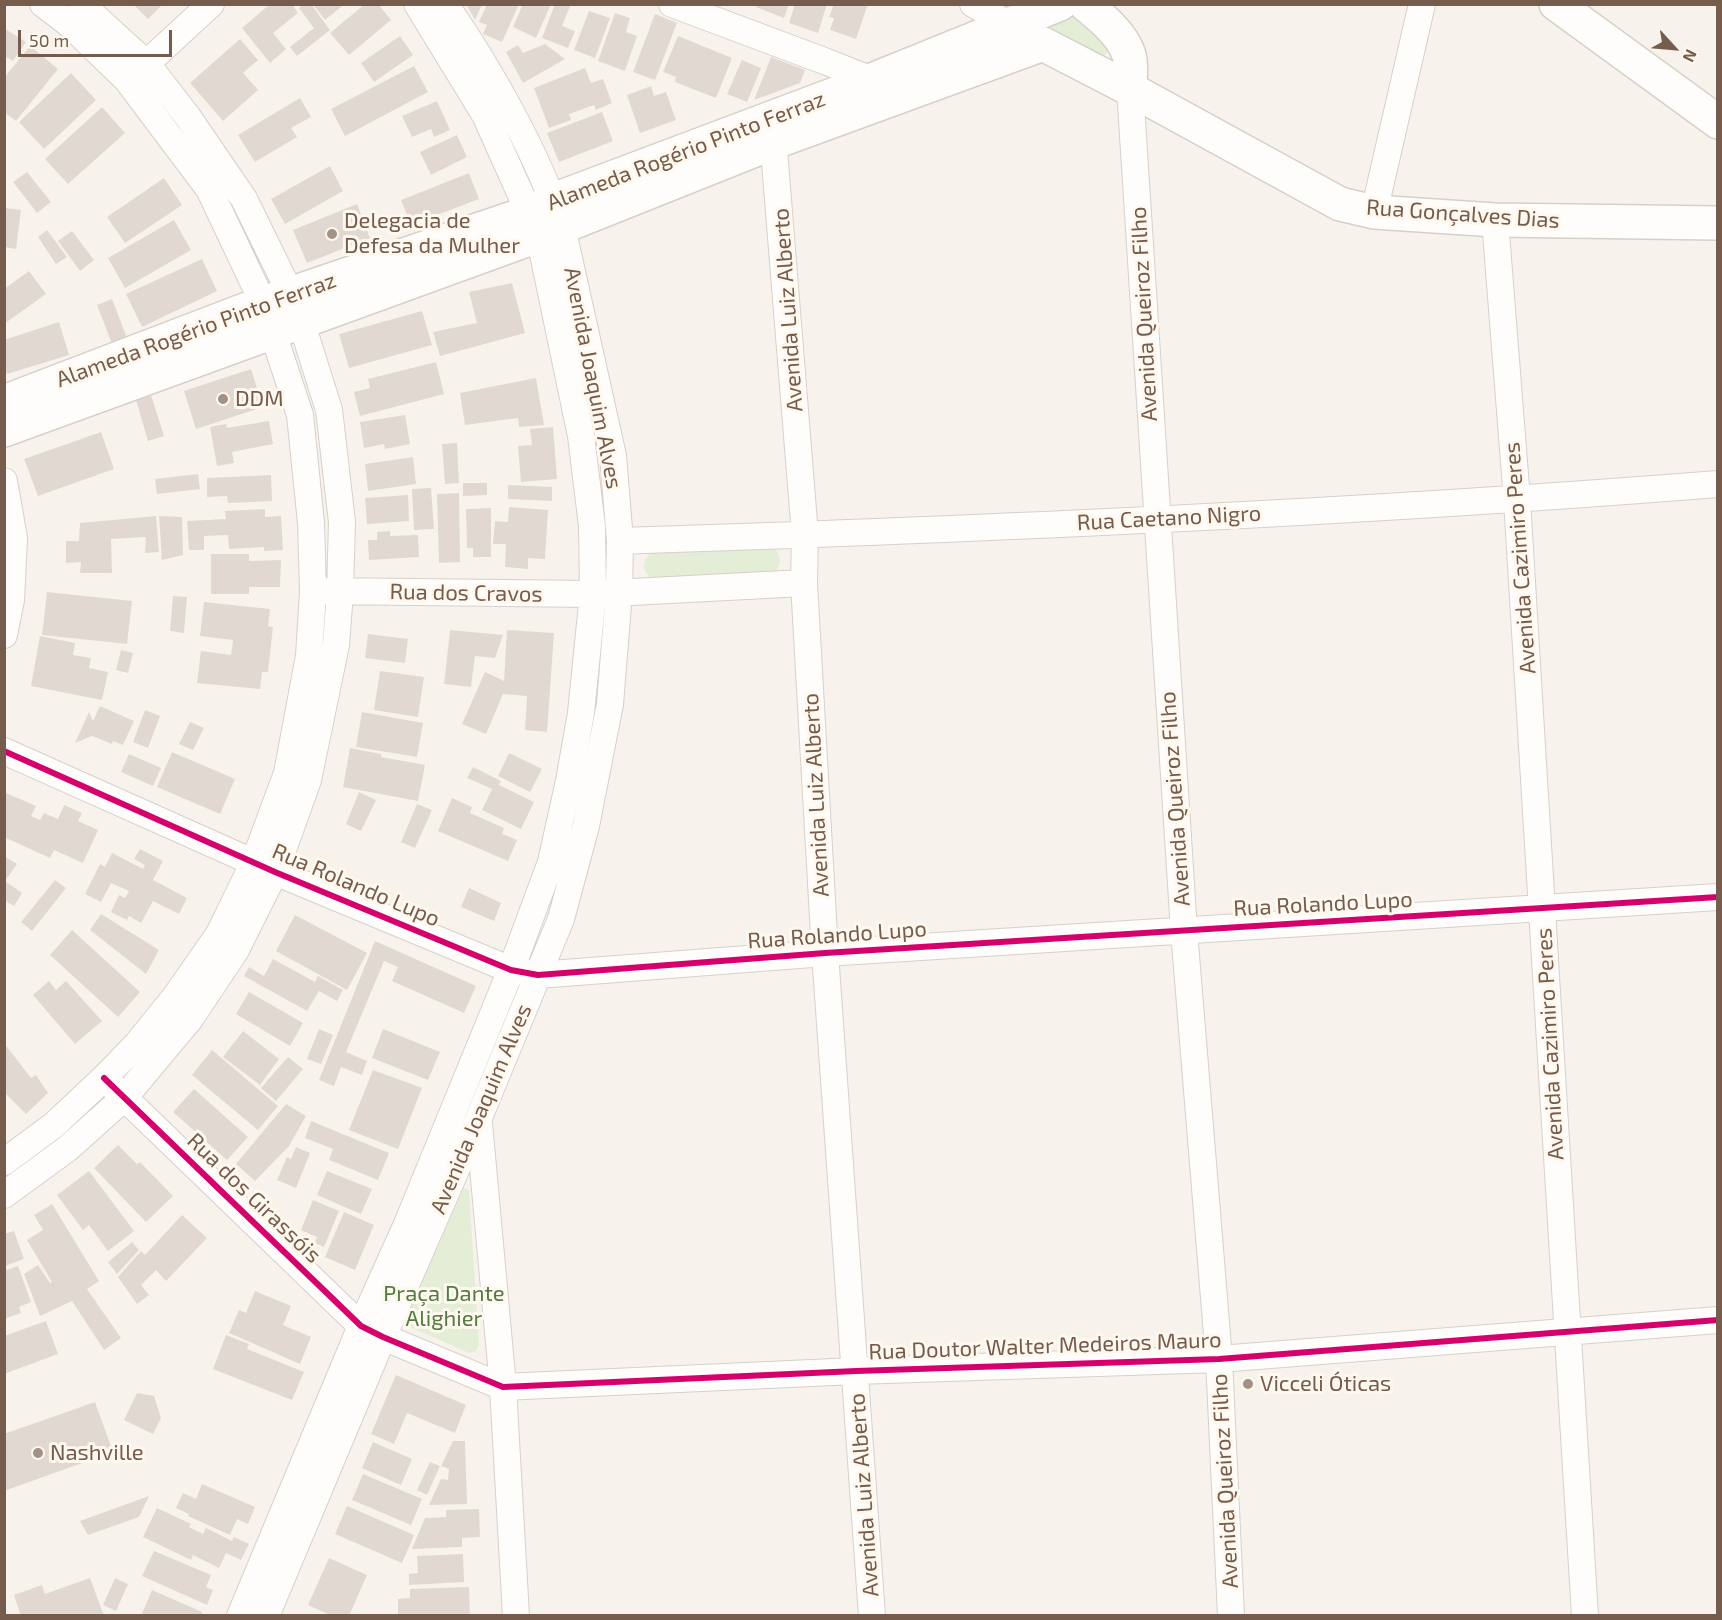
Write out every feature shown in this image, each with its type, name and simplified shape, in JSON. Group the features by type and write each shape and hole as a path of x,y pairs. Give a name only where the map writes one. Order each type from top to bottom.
{"street":[{"path":"4,1162 54,1125 137,1044 175,997 265,867 308,780 336,645 340,592 342,522 329,410 282,312 209,189 126,80 68,23 43,4"},
{"path":"4,1195 67,1149 124,1098 190,1019 236,950 265,867 287,773 309,656 313,591 311,523 300,415 282,312 244,199 188,117 147,64 81,4"},
{"path":"126,80 147,64 211,4"},
{"name":"Avenida Joaquim Alves","path":"240,1616 361,1326 407,1224 511,970 551,862 569,781 580,712 593,594 592,526 581,436 546,219 417,4"},
{"name":"Avenida Joaquim Alves","path":"266,1616 383,1337 478,1120 561,919 586,826 610,704 619,593 620,542 613,456 546,219 515,122 473,45 445,4"},
{"path":"672,4 882,90"},
{"path":"973,4 1038,22"},
{"path":"1085,4 1106,20 1121,40 1129,56 1131,89"},
{"path":"1374,212 1422,4"},
{"path":"1556,4 1718,122"},
{"name":"Alameda Rogério Pinto Ferraz","path":"4,402 282,312 546,219 882,90 1038,22"},
{"name":"Rua Gonçalves Dias","path":"1038,22 1131,89 1340,204 1374,212 1495,220 1718,223"},
{"name":"Avenida Queiroz Filho","path":"1131,89 1184,931 1219,1359 1232,1616"},
{"name":"Avenida Luiz Alberto","path":"773,130 805,535 804,583 825,953 872,1616"},
{"name":"Avenida Cazimiro Peres","path":"1495,220 1517,500 1585,1616"},
{"name":"Alameda Rogério Pinto Ferraz","path":"4,430 282,312"},
{"path":"4,481 14,538 11,600 4,635"},
{"name":"Rua Caetano Nigro","path":"620,542 1157,519 1517,500 1718,484"},
{"path":"619,593 804,583"},
{"name":"Rua dos Cravos","path":"313,591 619,593"},
{"name":"Rua Rolando Lupo","path":"4,751 265,867 511,970 538,975 825,953 1718,897"},
{"name":"Rua dos Girassóis","path":"104,1078 361,1326 383,1337"},
{"path":"478,1120 503,1387 516,1616"},
{"name":"Rua Doutor Walter Medeiros Mauro","path":"383,1337 503,1387 856,1371 1219,1359 1718,1320"}],"green space":[{"path":"1072,14 1089,23 1099,34 1108,51 1103,57 1053,35 1051,27 1054,20"},
{"path":"771,545 780,559 776,571 772,574 654,580 647,574 644,567 651,552"},
{"name":"Praça Dante Alighier","path":"464,1188 469,1190 479,1345 476,1351 469,1353 412,1328 406,1317"}],"building":[{"path":"133,4 163,4 148,19"},
{"path":"270,4 292,4 298,13 273,33 286,49 270,63 242,28"},
{"path":"304,4 311,4 330,30 297,56 290,47 314,28 299,8"},
{"path":"313,4 345,4 325,20"},
{"path":"365,4 378,4 391,20 349,55 330,33"},
{"path":"466,4 482,4 475,20"},
{"path":"487,4 519,4 502,42 483,34 487,25 479,22"},
{"path":"523,4 551,4 536,38 513,27"},
{"path":"555,4 571,4 562,26 575,31 568,48 542,38"},
{"path":"757,4 789,4 784,18 756,7"},
{"path":"795,4 827,4 818,33 789,23"},
{"path":"834,4 868,4 856,39 830,30 834,18 829,17"},
{"path":"589,11 610,18 595,58 574,50"},
{"path":"615,13 630,18 626,32 637,36 625,71 598,61"},
{"path":"655,14 677,23 655,80 633,72"},
{"path":"4,28 26,42 13,61 4,56"},
{"path":"400,36 413,55 374,82 361,63"},
{"path":"678,36 732,58 716,98 675,82 676,77 663,72"},
{"path":"240,39 258,60 243,73 258,90 223,121 190,83"},
{"path":"545,44 565,59 523,83 506,52 518,45 523,53"},
{"path":"30,46 58,69 16,121 4,112 4,78"},
{"path":"771,57 805,70 800,83 754,100"},
{"path":"742,60 761,68 747,102 727,94"},
{"path":"414,66 428,92 345,136 331,109"},
{"path":"585,68 591,83 603,79 612,103 596,110 594,105 569,114 571,120 549,128 534,88"},
{"path":"71,73 96,100 44,149 19,122"},
{"path":"651,86 654,96 666,92 676,120 640,133 627,95"},
{"path":"300,98 311,117 291,128 297,137 255,162 238,135"},
{"path":"437,101 450,130 434,137 431,129 412,137 402,116"},
{"path":"102,107 125,133 68,184 45,159"},
{"path":"602,112 613,141 559,162 547,133"},
{"path":"457,135 467,157 431,175 420,152"},
{"path":"330,166 343,191 285,224 271,199"},
{"path":"27,172 51,202 37,213 13,182"},
{"path":"469,173 479,199 411,225 401,200"},
{"path":"164,178 182,205 125,243 107,217"},
{"name":"Delegacia de Defesa da Mulher","path":"357,204 370,238 307,263 293,230"},
{"path":"5,208 21,210 16,249 5,247"},
{"path":"174,220 191,250 125,288 108,258"},
{"path":"47,230 67,257 56,264 38,237"},
{"path":"72,231 94,260 80,271 58,241"},
{"path":"202,259 217,291 142,327 126,294"},
{"path":"29,271 46,294 4,324 4,289"},
{"path":"512,283 525,333 440,356 433,332 477,323 469,292"},
{"path":"112,299 127,338 112,344 97,305"},
{"path":"422,311 432,345 349,368 339,334"},
{"path":"59,322 69,355 7,374 4,368 4,340"},
{"path":"436,362 444,394 360,416 354,392 370,388 368,379"},
{"name":"DDM","path":"251,369 263,407 196,429 184,391"},
{"path":"536,378 544,425 519,427 518,418 465,425 460,393"},
{"path":"151,395 164,436 148,441 136,400"},
{"path":"405,415 410,444 385,449 384,444 364,448 360,422"},
{"path":"269,421 273,444 232,452 234,463 217,466 210,427 226,424 227,428"},
{"path":"553,427 557,479 521,482 518,446 532,445 530,429"},
{"path":"101,432 114,469 38,496 24,459"},
{"path":"457,443 459,483 445,484 442,444"},
{"path":"413,457 416,484 368,491 365,464"},
{"path":"198,474 200,489 157,494 155,479"},
{"path":"271,475 272,501 228,503 227,496 207,497 207,478"},
{"path":"463,483 487,483 487,495 463,496"},
{"path":"508,485 552,487 552,501 508,499"},
{"path":"431,488 434,529 414,530 412,489"},
{"path":"459,493 460,562 439,563 437,494"},
{"path":"408,495 409,521 367,524 365,498"},
{"path":"509,507 548,510 545,559 528,558 528,569 505,567 506,544 493,544 495,521 508,522"},
{"path":"491,508 491,557 473,557 473,548 467,548 466,509"},
{"path":"265,509 265,517 281,516 283,550 264,551 264,547 229,549 228,535 204,536 204,550 189,550 187,521 226,519 225,511"},
{"path":"156,516 159,552 145,553 146,537 111,539 112,573 80,573 81,562 66,563 66,541 79,541 80,523"},
{"path":"159,516 182,517 183,555 162,560"},
{"path":"390,531 390,536 418,535 419,557 369,560 368,540 377,540 377,532"},
{"path":"211,554 249,554 249,561 281,560 280,587 249,587 249,594 211,594"},
{"path":"47,592 132,601 127,644 42,635"},
{"path":"173,596 187,597 184,633 170,631"},
{"path":"204,602 270,609 268,626 273,627 268,672 262,672 260,689 197,683 201,651 231,655 233,640 200,636"},
{"path":"450,630 503,635 495,658 475,656 471,687 444,684"},
{"path":"507,630 554,633 547,732 525,730 527,696 503,694 486,734 462,724 485,672 504,681"},
{"path":"368,634 408,639 405,663 365,658"},
{"path":"40,636 75,643 73,655 91,658 89,668 108,672 102,700 31,686"},
{"path":"121,650 133,653 128,673 116,670"},
{"path":"380,671 424,677 418,717 374,710"},
{"path":"100,706 134,721 123,745 113,741 112,744 92,736 75,743 89,712 93,721"},
{"path":"145,710 160,716 148,748 133,742"},
{"path":"362,712 423,723 417,757 356,747"},
{"path":"190,722 204,728 193,750 179,744"},
{"path":"350,748 381,754 381,757 425,765 418,801 343,787"},
{"path":"172,752 235,779 220,814 157,787"},
{"path":"509,753 542,769 530,792 498,776"},
{"path":"129,754 161,768 153,786 121,772"},
{"path":"473,767 501,781 499,785 534,802 521,829 482,810 492,789 467,778"},
{"path":"4,792 36,806 31,816 40,820 44,813 58,819 64,805 82,813 78,821 98,830 83,863 54,850 50,858 4,837"},
{"path":"359,792 376,800 361,831 346,824"},
{"path":"452,798 472,807 470,813 504,828 502,834 517,840 508,861 438,831"},
{"path":"417,804 432,810 415,848 401,842"},
{"path":"140,849 163,861 153,880 187,898 179,914 153,901 141,923 129,916 127,920 111,912 119,895 125,898 129,891 111,883 101,902 85,894 100,864 105,867 112,853 143,869 145,865 134,859"},
{"path":"4,856 17,864 5,881 22,893 14,906 4,900"},
{"path":"55,880 66,888 32,931 21,922"},
{"path":"469,888 501,903 494,921 461,907"},
{"path":"101,914 159,950 146,974 90,930"},
{"path":"295,915 367,953 347,990 276,951"},
{"path":"72,930 140,992 118,1017 50,955"},
{"path":"375,941 476,986 464,1013 392,981 398,967 384,961 346,1052 367,1061 362,1075 341,1067 334,1086 319,1080"},
{"path":"273,959 315,982 318,976 343,990 337,1001 319,991 307,1011 244,976 249,967 264,976"},
{"path":"49,981 56,990 66,981 102,1021 75,1044 33,995"},
{"path":"249,992 303,1023 290,1046 236,1014"},
{"path":"319,1029 333,1035 321,1064 307,1059"},
{"path":"383,1029 440,1052 428,1080 372,1058"},
{"path":"243,1031 279,1059 260,1085 223,1057"},
{"path":"4,1043 31,1078 36,1075 48,1093 26,1114 4,1092"},
{"path":"212,1050 278,1106 258,1130 192,1075"},
{"path":"288,1057 303,1069 276,1101 261,1088"},
{"path":"373,1070 422,1088 398,1149 349,1130"},
{"path":"194,1089 248,1137 227,1160 173,1112"},
{"path":"286,1104 306,1116 289,1146 255,1181 236,1164"},
{"path":"311,1121 389,1153 378,1180 329,1160 333,1149 305,1138"},
{"path":"118,1145 137,1164 140,1162 173,1196 146,1222 94,1168"},
{"path":"296,1147 310,1153 296,1188 277,1180 287,1157 291,1159"},
{"path":"89,1171 134,1231 108,1251 89,1225 83,1230 57,1195"},
{"path":"327,1171 372,1189 361,1214 317,1195"},
{"path":"313,1200 339,1211 324,1247 315,1243 317,1237 301,1230"},
{"path":"52,1204 99,1281 87,1289 121,1338 104,1350 72,1301 40,1316 24,1274 38,1265 50,1283 52,1282 27,1240 43,1230 34,1215"},
{"path":"344,1212 374,1225 355,1270 325,1257"},
{"path":"182,1215 207,1238 166,1281 156,1270 141,1285 149,1295 137,1304 118,1277 141,1251 145,1255"},
{"path":"14,1231 24,1259 5,1266 7,1270 18,1266 31,1302 19,1307 21,1313 4,1319 4,1234"},
{"path":"132,1242 139,1250 117,1274 108,1262"},
{"path":"255,1291 291,1306 283,1325 311,1337 300,1364 229,1333 239,1310 246,1313"},
{"path":"46,1321 58,1354 4,1374 4,1336"},
{"path":"226,1335 249,1344 247,1349 304,1372 292,1400 213,1369"},
{"path":"396,1375 466,1405 455,1433 407,1413 394,1444 371,1434"},
{"path":"137,1393 154,1396 161,1418 153,1434 124,1420"},
{"path":"95,1402 113,1452 4,1491 4,1434"},
{"path":"453,1441 465,1441 467,1504 429,1505 441,1479 448,1480 449,1469 441,1466"},
{"path":"373,1442 412,1459 401,1485 362,1468"},
{"path":"430,1462 440,1466 427,1495 417,1490"},
{"path":"363,1474 422,1499 411,1525 352,1500"},
{"path":"202,1484 255,1507 248,1524 237,1519 230,1535 176,1508 183,1493 196,1499"},
{"path":"149,1496 139,1517 88,1535 80,1521"},
{"path":"347,1506 414,1535 402,1563 335,1534"},
{"path":"157,1508 191,1524 189,1527 203,1534 206,1528 232,1541 234,1537 249,1544 241,1560 226,1553 219,1568 193,1555 191,1560 143,1537"},
{"path":"479,1509 480,1537 462,1538 462,1547 412,1549 425,1518 446,1517 446,1510"},
{"path":"154,1551 211,1575 206,1587 213,1590 207,1605 142,1576"},
{"path":"463,1554 464,1582 409,1585 409,1574 418,1573 417,1556"},
{"path":"329,1558 367,1575 349,1616 332,1616 308,1605"},
{"path":"90,1578 104,1616 21,1616 14,1595 42,1585 45,1594"},
{"path":"115,1578 128,1584 116,1611 103,1605"},
{"path":"469,1587 470,1616 398,1616 398,1599 410,1598 410,1589"},
{"path":"152,1590 202,1612 201,1616 141,1616"}],"cycle path":[{"path":"4,751 275,872 511,970 538,975 825,953 1718,897"},
{"path":"104,1078 361,1326 503,1387 856,1371 1219,1359 1718,1320"}],"place":[{"name":"Delegacia de Defesa da Mulher","path":"332,234"},
{"name":"DDM","path":"223,399"},
{"name":"Vicceli Óticas","path":"1248,1384"},
{"name":"Nashville","path":"38,1453"}]}
